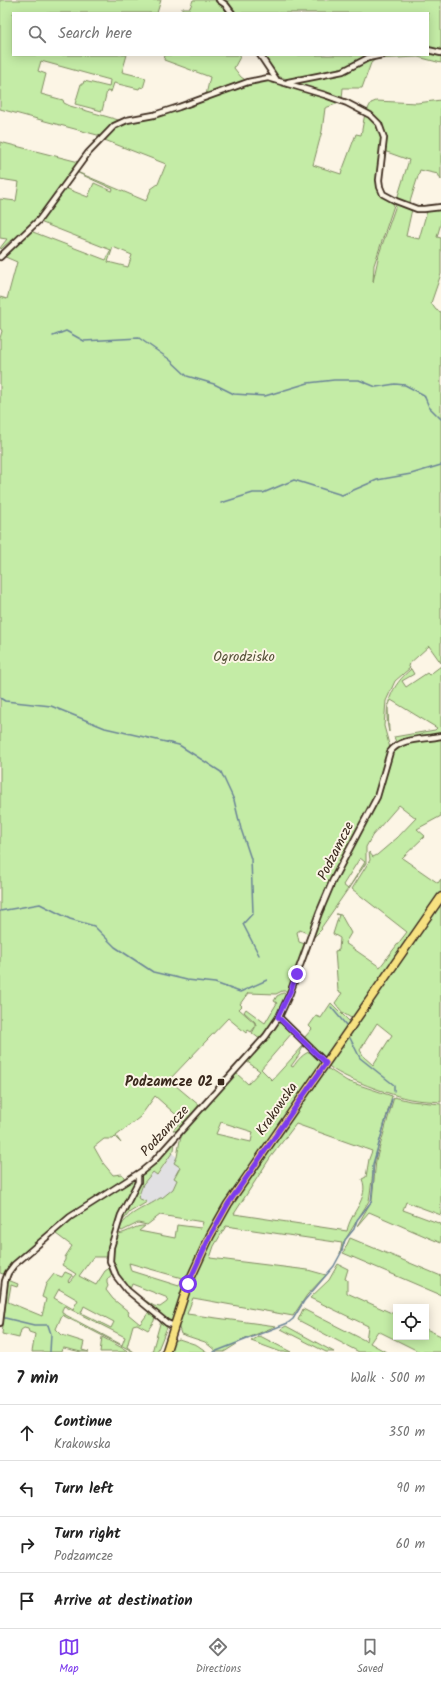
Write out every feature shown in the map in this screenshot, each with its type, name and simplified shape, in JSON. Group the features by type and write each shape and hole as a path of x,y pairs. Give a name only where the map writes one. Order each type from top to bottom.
{"main road":[{"name":"Krakowska","path":"166,1352 188,1284 210,1236 228,1204 441,897"}],"street":[{"path":"219,0 226,5 231,12"},
{"path":"429,50 441,53"},
{"path":"261,56 276,79"},
{"path":"287,83 343,71 368,58 377,56"},
{"path":"0,257 39,220 88,153 114,126 131,119 154,115 179,107 248,82 268,78 276,79 347,103 374,118 381,129 384,138 379,180 383,194 417,209 441,207"},
{"name":"Podzamcze","path":"0,1323 4,1284 7,1275 12,1268 70,1217 138,1174 159,1156 262,1041 278,1017 290,992 325,898 377,797 390,752 394,746 402,742 441,736"},
{"path":"278,1017 326,1063"},
{"path":"138,1174 138,1180 121,1215 111,1247 110,1261 116,1276 127,1290 152,1312 167,1323 174,1326"}],"shaded area":[{"path":"172,1153 177,1157 180,1167 174,1178 177,1180 173,1189 162,1199 160,1198 151,1205 138,1198 143,1184 153,1172 158,1175"}],"green space":[{"path":"0,0 161,0 157,12 12,12 12,56 127,56 122,72 146,78 143,88 140,87 139,89 114,83 111,92 107,91 102,111 75,104 81,84 83,84 84,81 109,87 110,80 41,61 38,71 46,74 41,94 63,100 64,103 70,106 122,121 101,136 0,109"},
{"path":"193,0 217,0 230,12 182,12 182,8 190,8"},
{"path":"226,0 441,0 441,52 429,48 429,12 234,12 225,2"},
{"path":"429,52 441,56 441,63 418,57 376,59 371,63 362,88 343,88 342,99 293,83 344,73 370,59 390,56 429,56"},
{"path":"165,56 240,56 234,68 241,77 247,81 206,95 210,77 164,60"},
{"path":"263,56 372,56 342,70 290,80 277,76"},
{"name":"Ogrodzisko","path":"268,79 276,80 342,102 325,108 322,131 313,165 341,174 356,134 361,135 365,113 377,123 382,134 378,183 383,194 395,202 374,265 373,282 379,254 397,202 412,209 406,236 419,239 427,211 441,210 441,223 437,237 441,238 441,274 431,303 436,310 441,312 441,663 429,646 408,665 410,668 395,681 386,701 384,726 390,748 375,796 332,877 309,934 300,930 297,932 299,942 305,944 289,991 282,991 276,994 248,993 240,1004 242,1006 239,1009 255,1023 255,1027 251,1032 248,1030 246,1033 228,1018 169,1080 200,1106 178,1132 173,1130 182,1120 155,1096 140,1117 116,1136 121,1143 115,1137 113,1139 104,1139 94,1147 103,1163 113,1175 122,1174 125,1179 71,1214 11,1265 3,1274 0,1273 0,338 2,331 0,328 0,297 7,299 17,262 3,256 0,258 44,217 65,188 88,197 94,183 112,191 113,189 76,172 88,154 108,132 125,122 157,116 254,82","holes":["102,139 166,164 158,184 151,189 146,201 77,172 87,156","40,222 111,250 106,260 33,232 32,230","113,247 132,255 128,267 108,262"]},
{"path":"441,100 441,180 438,174 420,170 409,205 397,199 409,160 384,151 385,140 373,115 367,111 371,103 376,101 417,103"},
{"path":"0,142 79,162 49,207 16,239 10,241 1,249 0,248 7,239 0,238 0,199 16,201 19,182 0,179"},
{"path":"441,666 441,734 396,742 394,737 435,730 437,728 391,700 388,707 389,732 387,723 388,705 390,697 398,682 411,669 414,674 402,681 406,687 427,673 429,675"},
{"path":"441,738 441,816 417,829 425,836 402,858 438,883 441,879 441,891 353,1018 351,1018 343,1013 335,1003 342,993 338,991 335,951 339,950 340,938 333,934 339,915 336,914 341,915 351,933 345,943 380,967 407,932 352,889 370,860 369,852 373,857 377,855 397,838 416,818 399,805 372,836 366,847 366,863 348,889 321,928 322,929 311,940 323,908 348,855 376,803 392,753 398,746","holes":["360,858 365,862 348,889 343,885"]},
{"path":"441,903 441,1102 410,1099 380,1090 344,1075 329,1066 329,1062","holes":["377,1023 392,1035 373,1065 364,1057 360,1050"]},
{"path":"283,993 287,994 275,1020 261,1040 252,1033 256,1026 255,1022 244,1012 246,1009 265,1023 277,1003 274,1001 277,996"},
{"path":"331,1003 349,1021 349,1024 324,1058 304,1038 312,1029 309,1026 316,1016 321,1018"},
{"path":"280,1021 285,1023 302,1040 301,1042 292,1033 261,1069 272,1080 304,1045 291,1066 293,1067 303,1055 312,1051 322,1063 237,1186 213,1224 187,1279 173,1320 169,1322 148,1307 148,1304 134,1296 123,1285 115,1270 112,1248 118,1234 141,1226 145,1226 139,1231 175,1238 177,1225 201,1228 203,1222 160,1215 147,1225 138,1223 122,1231 119,1229 128,1218 138,1210 162,1198 173,1189 177,1180 174,1178 180,1167 174,1163 184,1131 236,1073 248,1084 260,1071 246,1061","holes":["221,1122 253,1132 251,1142 216,1134","129,1263 182,1278 179,1286 131,1271","132,1284 168,1298 167,1302 160,1307 154,1306 132,1292 130,1289"]},
{"path":"327,1068 347,1081 392,1096 375,1159 369,1201 345,1240 340,1254 342,1243 226,1226 214,1246 210,1258 308,1270 326,1275 307,1295 293,1316 193,1298 187,1314 276,1326 243,1340 224,1352 217,1352 205,1342 181,1334 178,1325 186,1300 209,1246 241,1190","holes":["296,1124 372,1151 366,1177 362,1179 364,1186 362,1199 347,1231 234,1214 270,1158"]},
{"path":"394,1097 410,1101 441,1104 441,1215 406,1202 403,1210 441,1224 441,1243 369,1212 357,1226 372,1200 376,1160"},
{"path":"175,1142 174,1150 157,1175 153,1172 143,1184 138,1198 147,1202 130,1212 120,1224 142,1175 157,1162"},
{"path":"136,1179 125,1203 109,1257 93,1257 79,1276 96,1285 105,1271 111,1267 113,1274 107,1279 108,1286 106,1290 113,1299 129,1312 128,1314 140,1324 149,1312 140,1303 155,1315 154,1321 148,1330 137,1324 133,1325 127,1347 134,1352 62,1315 56,1329 62,1335 84,1342 82,1350 89,1352 81,1352 64,1348 61,1352 32,1352 35,1334 29,1332 28,1329 24,1328 21,1330 19,1338 2,1334 8,1280 18,1284 17,1287 11,1285 8,1302 42,1316 46,1299 42,1297 46,1284 54,1274 62,1277 65,1272 72,1275 68,1281 69,1282 76,1274 62,1265 72,1246 56,1234 56,1232 78,1214 128,1181","holes":["59,1289 78,1300 73,1309 54,1298","64,1306 125,1337 122,1345 62,1313","84,1306 114,1322 111,1328 81,1313"]},
{"path":"350,1238 441,1276 441,1295 343,1253"},
{"path":"338,1264 348,1269 345,1279 347,1280 347,1293 393,1314 393,1338 378,1331 370,1343 386,1352 359,1352 298,1320 303,1309 366,1341 368,1326 310,1298 329,1280"},
{"path":"161,1320 168,1325 157,1352 152,1352"},
{"path":"286,1326 334,1352 326,1352 281,1329"},
{"path":"429,1330 441,1336 441,1352 420,1352 396,1340 429,1340"},
{"path":"260,1336 291,1352 281,1352 251,1341"},
{"path":"102,1337 126,1350 129,1352 100,1352"},
{"path":"179,1339 197,1345 207,1352 170,1352 173,1341"}],"waterway":[{"path":"53,336 66,331 84,341 139,338 169,359 187,376 214,384 234,394 265,396 308,383 334,380 359,380 376,387 395,384 405,385 424,395 429,407 441,419"},
{"path":"221,503 253,493 263,493 294,480 342,495 377,480 411,474 441,465"},
{"path":"0,698 5,701 51,706 105,728 179,745 221,772 234,800 241,829 251,859 253,913 243,924 259,955"},
{"path":"0,911 40,904 70,919 94,926 115,947 153,972 187,980 215,983 240,992 267,980"},
{"path":"331,1007 346,1025"},
{"path":"350,1038 360,1058 394,1085 394,1091"},
{"path":"214,1352 288,1323 293,1319 304,1301 334,1266 341,1253 345,1240 354,1229 357,1220 371,1202 373,1164 392,1099"},
{"path":"5,1318 34,1325 48,1325 51,1334 50,1352"}],"place":[{"name":"Podzamcze 02","path":"221,1082"}],"route":[{"path":"188,1284 210,1236 228,1204 258,1158 326,1063 285,1021 278,1017 297,974"}]}
